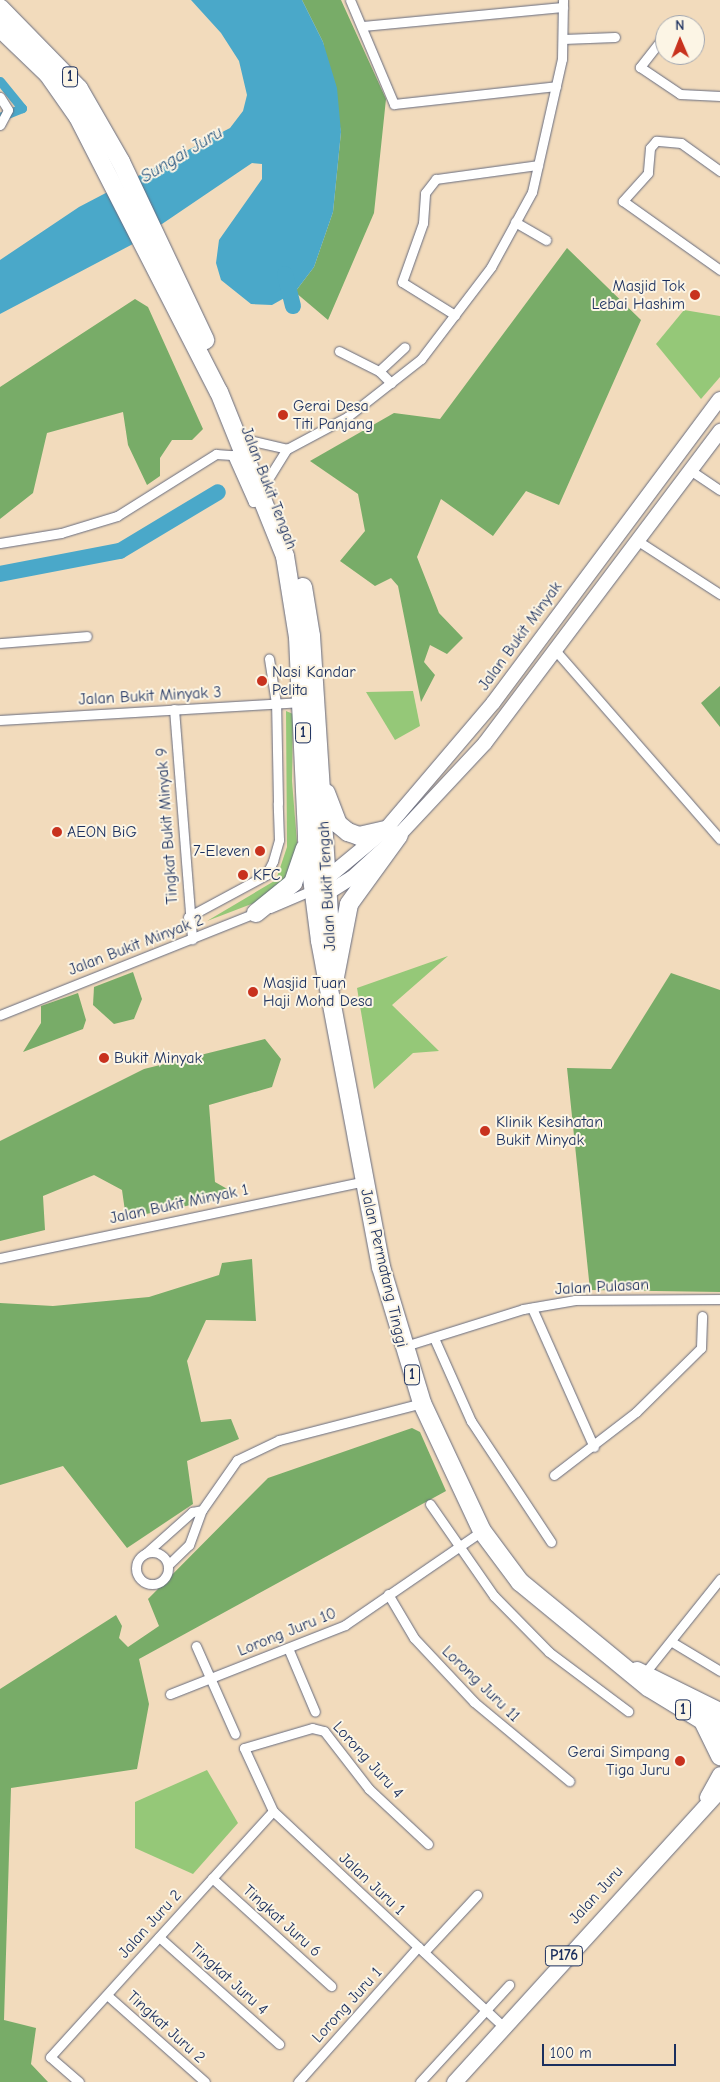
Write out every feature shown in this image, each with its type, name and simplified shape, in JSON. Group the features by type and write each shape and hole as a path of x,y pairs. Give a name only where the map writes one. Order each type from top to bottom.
{"highway":[{"name":"Jalan Bukit Tengah","path":"0,8 79,89 121,162 151,247 219,392 265,500 291,583 302,702 307,839 320,894 331,1002"},
{"name":"Jalan Bukit Tengah","path":"0,28 60,89 151,247 253,441 294,548 309,621 319,776 328,876 320,894"},
{"path":"319,776 338,824 348,832 359,836 392,833"},
{"path":"331,1002 337,952 349,904 392,833"},
{"path":"256,913 292,883 301,870 307,839"},
{"name":"Jalan Permatang Tinggi","path":"331,1002 364,1181 402,1347 422,1403 482,1531 520,1582 562,1621 704,1723 720,1731"},
{"name":"Jalan Permatang Tinggi","path":"625,1667 644,1674 720,1712"},
{"path":"704,1723 720,1756"}],"main road":[{"name":"Jalan Bukit Minyak","path":"328,876 392,833 493,703 720,399"},
{"name":"Jalan Bukit Minyak","path":"320,894 392,833 485,743 720,431"},
{"path":"674,459 676,467 690,470"},
{"path":"658,480 670,480 676,490"},
{"name":"Jalan Juru","path":"705,1801 720,1774"},
{"name":"Jalan Juru","path":"454,2082 705,1801 720,1790"}],"street":[{"path":"350,0 394,104 556,86"},
{"path":"268,479 287,449 347,417 421,359 491,267 532,192 556,86 563,39 563,4 362,26"},
{"path":"563,39 615,37"},
{"path":"655,48 640,68 680,94 720,96"},
{"path":"0,97 8,114 0,125"},
{"path":"720,171 681,143 656,141 650,148 648,173 623,202 720,270"},
{"path":"455,315 402,282 423,223 425,193 436,178 538,165"},
{"path":"515,222 546,240"},
{"path":"379,371 405,347"},
{"path":"339,351 379,371 391,383"},
{"path":"253,441 287,449"},
{"path":"0,543 61,533 117,516 216,454 232,456 253,502 265,500"},
{"path":"690,470 720,490"},
{"path":"638,541 720,594"},
{"path":"0,642 87,636"},
{"path":"555,650 720,839"},
{"path":"188,917 266,875 273,861 279,840 276,704 269,659"},
{"name":"Jalan Bukit Minyak 3","path":"0,720 302,702"},
{"name":"Tingkat Bukit Minyak 9","path":"174,709 188,917 192,940"},
{"name":"Jalan Bukit Minyak 2","path":"0,1015 256,913 320,894"},
{"name":"Jalan Bukit Minyak 1","path":"0,1258 364,1181"},
{"name":"Jalan Pulasan","path":"402,1347 532,1308 582,1300 720,1299"},
{"path":"532,1308 594,1447"},
{"path":"554,1475 594,1447 701,1348 702,1316"},
{"path":"434,1338 475,1428 551,1542"},
{"path":"202,1510 192,1512 146,1553 136,1568 143,1582 163,1580 168,1565 189,1545 202,1510 237,1460 279,1440 422,1403"},
{"path":"430,1504 458,1548 494,1596 535,1639 628,1711"},
{"name":"Lorong Juru 10","path":"170,1694 345,1625 482,1531"},
{"path":"146,1553 157,1553 168,1565"},
{"path":"644,1674 672,1642 720,1579"},
{"name":"Lorong Juru 11","path":"388,1594 414,1638 474,1702 568,1781"},
{"path":"672,1642 720,1672"},
{"path":"196,1646 235,1734"},
{"path":"288,1648 316,1712"},
{"name":"Lorong Juru 4","path":"244,1748 312,1728 324,1731 369,1789 428,1844"},
{"name":"Jalan Juru 1","path":"244,1748 272,1812 503,2026"},
{"name":"Jalan Juru 2","path":"79,2082 50,2057 272,1812"},
{"name":"Tingkat Juru 6","path":"212,1878 331,1986"},
{"name":"Lorong Juru 1","path":"298,2082 421,1950 477,1895"},
{"name":"Tingkat Juru 4","path":"159,1936 279,2044"},
{"path":"420,2082 509,1985"},
{"name":"Tingkat Juru 2","path":"107,1995 205,2082"}],"green space":[{"path":"302,0 341,0 386,99 374,213 328,320 295,292 314,267 333,212 341,132 323,42"},
{"path":"567,248 641,320 559,505 526,491 493,536 441,499 417,557 439,613 463,638 447,654 430,645 424,662 435,675 421,702 398,586 391,578 375,586 340,561 365,531 358,494 310,461 394,413 440,419"},
{"path":"135,299 148,307 203,429 192,440 172,440 160,458 160,476 147,485 128,445 123,412 47,433 33,493 0,519 0,387"},
{"path":"684,310 720,316 720,377 701,399 656,344"},
{"path":"720,686 720,727 701,703"},
{"path":"413,691 420,726 395,740 366,692"},
{"path":"286,711 293,714 292,781 299,867 270,897 207,921 276,880 287,847"},
{"path":"448,956 392,1005 439,1051 413,1053 374,1089 357,988"},
{"path":"133,972 142,999 134,1019 114,1024 93,1005 94,987"},
{"path":"671,973 720,990 720,1292 590,1290 567,1068 611,1069"},
{"path":"78,993 86,1020 83,1029 23,1052 41,1023 41,1006"},
{"path":"265,1039 281,1059 272,1087 209,1105 215,1182 229,1190 231,1197 126,1218 122,1190 94,1175 43,1196 45,1230 0,1241 0,1141 144,1069"},
{"path":"252,1259 256,1321 206,1320 187,1361 201,1422 231,1419 239,1439 187,1461 193,1504 127,1548 63,1466 0,1485 0,1303 53,1306 149,1297 219,1275 222,1263"},
{"path":"412,1428 420,1432 446,1491 139,1659 149,1704 137,1769 11,1788 4,2020 36,2028 31,2064 48,2082 0,2082 0,1689 116,1615 122,1626 119,1638 128,1647 159,1626 148,1599 268,1478"},
{"path":"207,1770 238,1823 193,1874 135,1848 135,1802"}],"water":[{"name":"Sungai Juru","path":"191,0 302,0 323,42 337,88 341,132 333,212 314,267 295,292 272,305 251,304 221,280 216,263 219,240 262,179 262,164 252,163 131,245 0,314 0,260 79,207 230,128 243,111 247,95 239,61 221,33"}],"waterway":[{"path":"0,81 22,108 2,116"},
{"path":"285,274 293,306"},
{"path":"0,574 120,551 218,492"}],"place":[{"name":"Masjid Tok Lebai Hashim","path":"695,295"},
{"name":"Gerai Desa Titi Panjang","path":"283,415"},
{"name":"Nasi Kandar Pelita","path":"262,681"},
{"name":"AEON BiG","path":"57,832"},
{"name":"7-Eleven","path":"260,851"},
{"name":"KFC","path":"243,875"},
{"name":"Masjid Tuan Haji Mohd Desa","path":"253,992"},
{"name":"Bukit Minyak","path":"104,1058"},
{"name":"Klinik Kesihatan Bukit Minyak","path":"485,1131"},
{"name":"Gerai Simpang Tiga Juru","path":"680,1761"}]}
